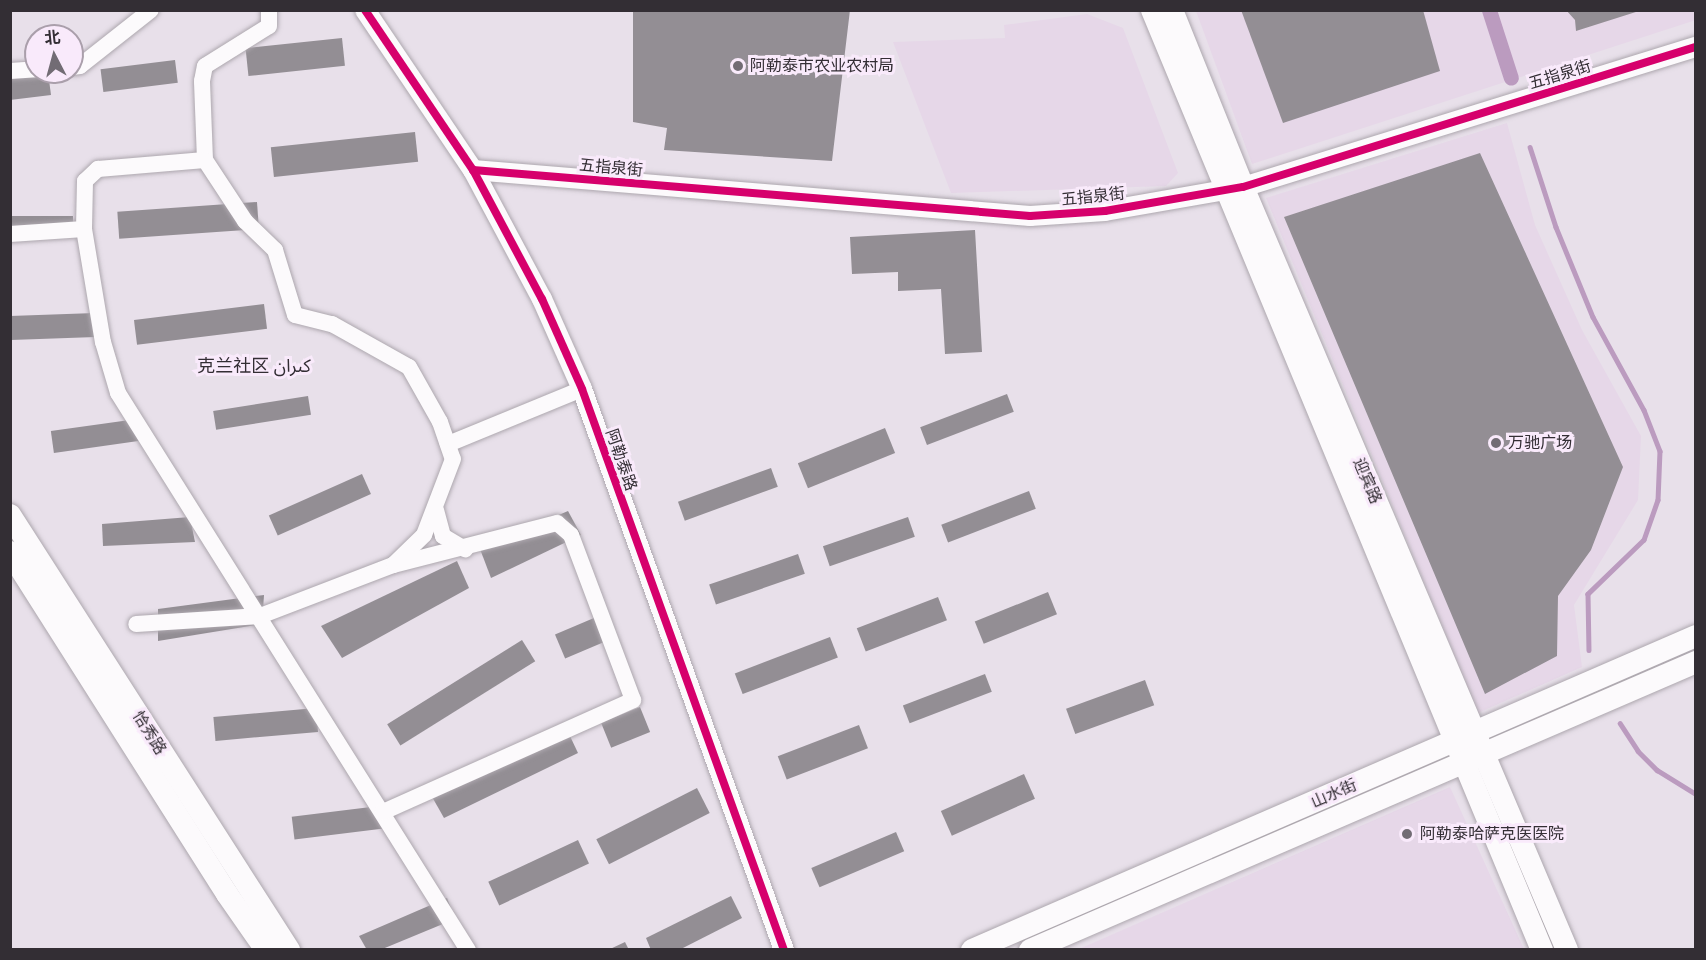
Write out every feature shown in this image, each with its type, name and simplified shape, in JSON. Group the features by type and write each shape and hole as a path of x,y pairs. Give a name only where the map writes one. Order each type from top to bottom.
{"main road":[{"name":"迎宾路","path":"1152,10 1235,189 1469,748 1542,950"},
{"name":"迎宾路","path":"1172,10 1235,189"},
{"name":"恰秀路","path":"10,515 289,950"},
{"name":"恰秀路","path":"10,552 266,950"},
{"name":"山水街","path":"1030,950 1469,748 1695,636"},
{"name":"山水街","path":"972,950 1469,748 1695,662"},
{"name":"迎宾路","path":"1469,748 1567,950"}],"street":[{"path":"84,63 151,10"},
{"path":"269,10 269,26 205,66 202,81 205,160 245,221 275,250 295,315 332,324 388,352 410,367 448,444 453,459 436,510 424,535 393,565"},
{"name":"阿勒泰路","path":"365,10 473,171 542,299 582,389 784,950"},
{"name":"五指泉街","path":"473,171 1030,216 1105,211 1235,189 1695,47"},
{"path":"205,160 98,169 85,181 84,229 103,342 118,393 468,950"},
{"path":"10,234 84,229"},
{"path":"448,444 582,389"},
{"path":"436,510 442,536 465,549"},
{"path":"136,624 260,616 393,565 465,549 541,525 557,524 571,535 633,700 383,813"}],"shaded area":[{"path":"1695,10 1696,20 1252,164 1196,11"},
{"path":"1087,14 1123,28 1178,173 1166,186 951,193 893,42 1005,38 1004,25"},
{"name":"万驰广场","path":"1507,123 1535,225 1582,330 1641,436 1638,500 1574,605 1582,667 1478,713 1266,198"},
{"name":"阿勒泰哈萨克医医院","path":"1450,787 1524,949 1079,949 1237,880"}],"building":[{"name":"阿勒泰市农业农村局","path":"633,10 850,10 832,161 664,150 667,128 633,122"},
{"path":"1241,10 1423,10 1440,71 1283,123"},
{"path":"1566,10 1639,11 1576,31 1575,20"},
{"path":"342,38 345,66 248,76 246,48"},
{"path":"175,60 178,83 103,92 101,69"},
{"path":"10,73 24,73 24,84 50,84 51,95 10,100"},
{"path":"415,132 418,162 274,177 271,147"},
{"name":"万驰广场","path":"1480,153 1623,467 1591,550 1558,596 1557,656 1485,694 1284,217"},
{"path":"257,202 259,229 119,239 117,212"},
{"path":"10,216 73,216 73,236 10,236"},
{"path":"975,230 982,352 945,354 941,289 898,291 898,272 852,274 850,237"},
{"path":"264,304 267,329 137,345 134,320"},
{"path":"95,313 96,337 11,340 10,316"},
{"path":"1007,394 1014,412 927,445 920,427"},
{"path":"308,396 311,415 216,430 213,411"},
{"path":"137,419 140,441 54,453 51,431"},
{"path":"885,428 895,453 808,488 798,463"},
{"path":"771,468 778,487 685,521 678,502"},
{"path":"362,474 371,494 278,536 269,515"},
{"path":"1029,491 1036,509 948,542 941,525"},
{"path":"568,511 581,535 491,578 480,549"},
{"path":"190,517 195,542 103,546 102,524"},
{"path":"908,517 915,537 830,566 823,546"},
{"path":"798,554 805,574 716,604 709,585"},
{"path":"457,561 469,588 342,658 321,626"},
{"path":"1048,592 1057,614 984,644 975,622"},
{"path":"264,595 262,624 158,641 158,609"},
{"path":"938,597 947,620 866,652 857,628"},
{"path":"601,615 611,639 565,658 555,635"},
{"path":"830,637 838,658 743,694 735,674"},
{"path":"522,640 535,661 400,745 387,724"},
{"path":"985,674 992,692 910,723 903,706"},
{"path":"1145,680 1154,705 1075,734 1066,709"},
{"path":"640,707 650,732 611,748 601,723"},
{"path":"316,708 318,732 215,741 213,717"},
{"path":"859,725 868,748 787,780 778,756"},
{"path":"569,734 578,753 444,818 431,795"},
{"path":"1024,774 1035,799 952,836 941,811"},
{"path":"697,788 710,813 609,864 596,839"},
{"path":"387,805 390,828 295,840 292,817"},
{"path":"896,832 904,851 820,887 811,868"},
{"path":"578,840 589,864 499,905 488,882"},
{"path":"731,896 742,918 679,950 651,950 646,938"},
{"path":"447,898 455,919 380,950 367,950 359,936"},
{"path":"625,942 629,950 608,950"}],"waterway":[{"path":"1489,10 1511,78"},
{"path":"1530,147 1556,227 1593,317 1644,410 1660,451 1658,500 1644,540 1588,594 1589,650"},
{"path":"1620,723 1638,751 1657,770 1696,794"}],"cycle path":[{"path":"365,10 473,170 542,299 582,389 784,950"},
{"path":"473,170 1030,216 1105,211 1243,187 1696,47"}],"place":[{"name":"阿勒泰市农业农村局","path":"738,66"},
{"name":"万驰广场","path":"1496,443"},
{"name":"阿勒泰哈萨克医医院","path":"1407,834"}],"district":[{"name":"克兰社区 كىران","path":"254,366"}]}
